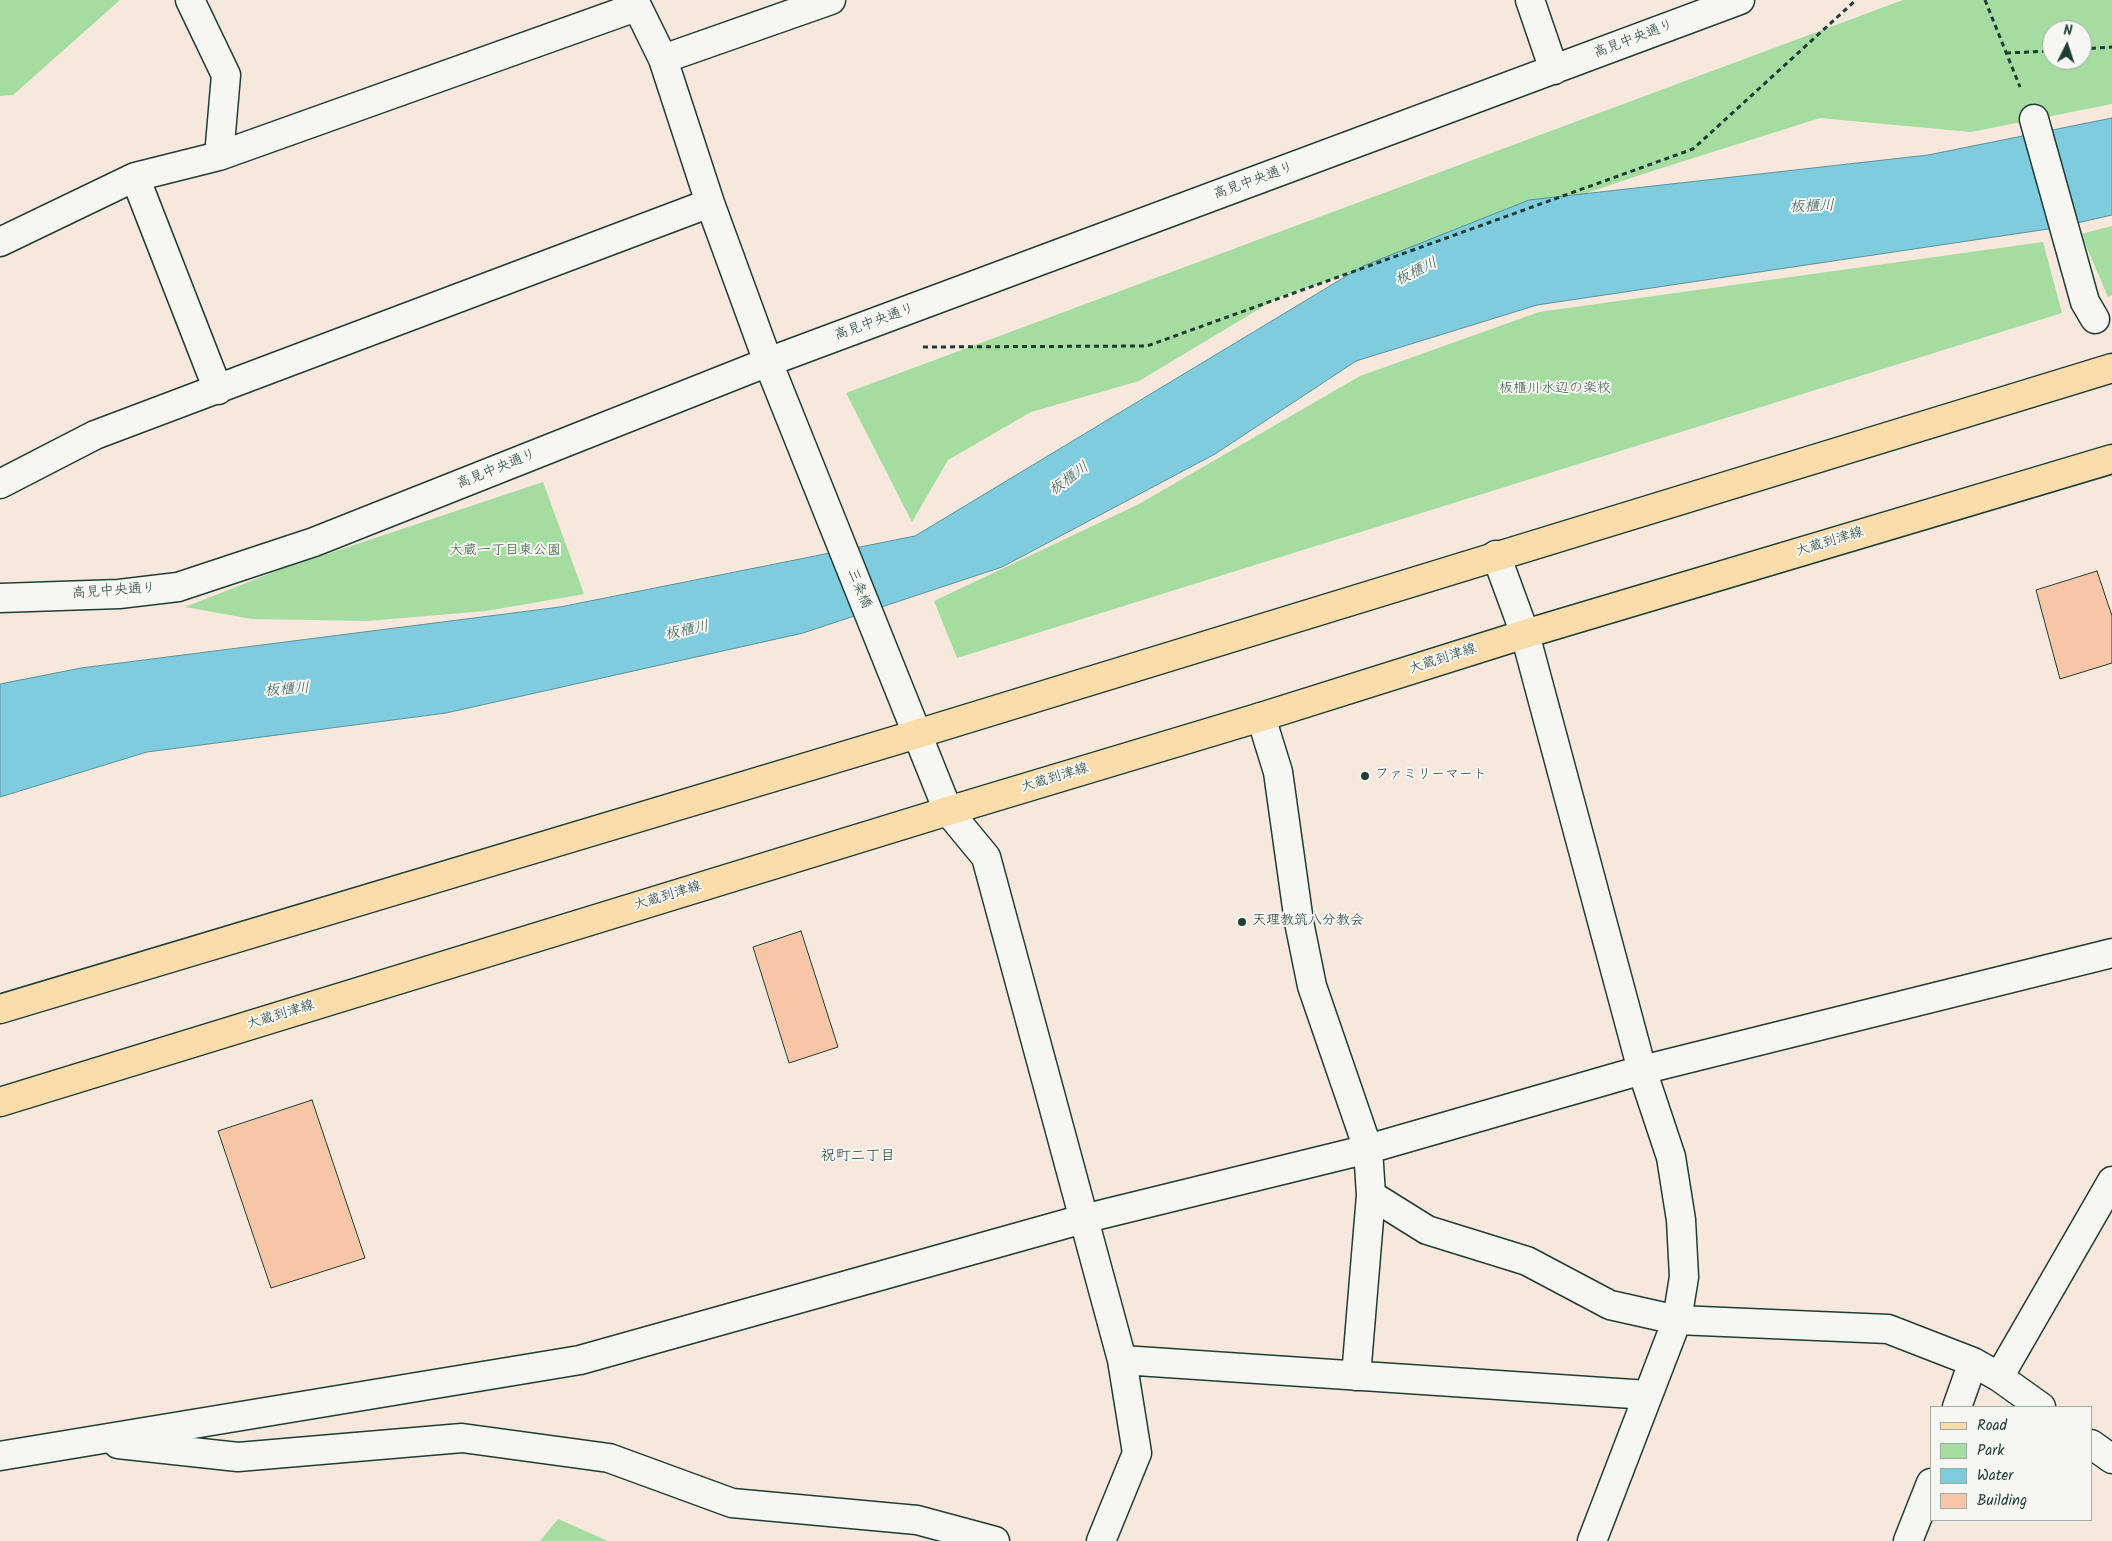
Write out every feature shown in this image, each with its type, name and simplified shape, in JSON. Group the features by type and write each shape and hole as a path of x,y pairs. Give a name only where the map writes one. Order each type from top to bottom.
{"main road":[{"path":"0,1009 917,734 1496,555 2112,368"},
{"name":"大蔵到津線","path":"0,1102 1261,717 1525,634 2112,459"}],"street":[{"path":"190,0 226,75 219,156"},
{"path":"663,58 831,0"},
{"path":"1530,0 1554,70"},
{"name":"高見中央通り","path":"0,598 118,594 178,587 314,542 768,362 1740,0"},
{"path":"0,242 135,177 219,156 635,3"},
{"name":"三条橋","path":"635,3 663,58 710,203 768,362 948,811 986,856 1082,1219 1122,1360 1137,1453 1101,1541"},
{"path":"2034,119 2090,310"},
{"path":"135,177 218,390"},
{"path":"0,484 95,435 710,203"},
{"path":"1496,555 1525,634 1642,1070 1671,1157 1681,1220 1684,1277 1677,1320 1592,1541"},
{"path":"1261,717 1278,772 1299,922 1312,986 1368,1149 1371,1194 1356,1376"},
{"path":"0,1456 580,1360 1082,1219 1368,1149 1642,1070 2112,953"},
{"path":"1999,1377 2112,1181"},
{"path":"1371,1194 1427,1230 1527,1261 1610,1305 1677,1320 1888,1329 1973,1362 1999,1377 2040,1406"},
{"path":"1122,1360 1648,1396"},
{"path":"1957,1406 1973,1362"},
{"path":"85,1441 238,1458 462,1438 609,1458 732,1503 917,1520 995,1541"},
{"path":"2092,1445 2112,1459"},
{"path":"1908,1541 1930,1486"}],"path":[{"path":"923,347 1148,346 1693,150 1856,0"},
{"path":"1985,0 2034,119"},
{"path":"2092,48 2112,47"},
{"path":"2006,53 2042,51"}],"green space":[{"path":"0,0 120,0 13,95 0,96"},
{"path":"1903,0 2112,0 2112,104 1971,132 1820,118 1643,174 1279,297 1139,381 1031,412 948,460 912,522 846,393"},
{"path":"2112,226 2112,295 2108,297 2081,234"},
{"name":"板櫃川水辺の楽校","path":"2043,242 2062,313 957,658 934,601 1139,504 1360,376 1539,312"},
{"name":"大蔵一丁目東公園","path":"543,482 584,594 486,611 367,621 252,619 185,607 279,570"},
{"path":"558,1519 608,1541 540,1541"}],"water":[{"name":"板櫃川","path":"2112,118 2112,215 2055,228 1537,305 1356,361 1215,454 1002,567 803,633 446,713 147,752 0,797 0,684 81,668 560,607 915,536 1363,266 1529,200 1928,155"}],"building":[{"path":"2097,571 2112,616 2112,663 2060,679 2036,590"},
{"path":"801,931 838,1047 789,1063 753,947"},
{"path":"312,1100 365,1258 271,1288 218,1131"}],"place":[{"name":"ファミリーマート","path":"1365,776"},
{"name":"天理教筑八分教会","path":"1242,922"}],"district":[{"name":"祝町二丁目","path":"858,1157"}]}
